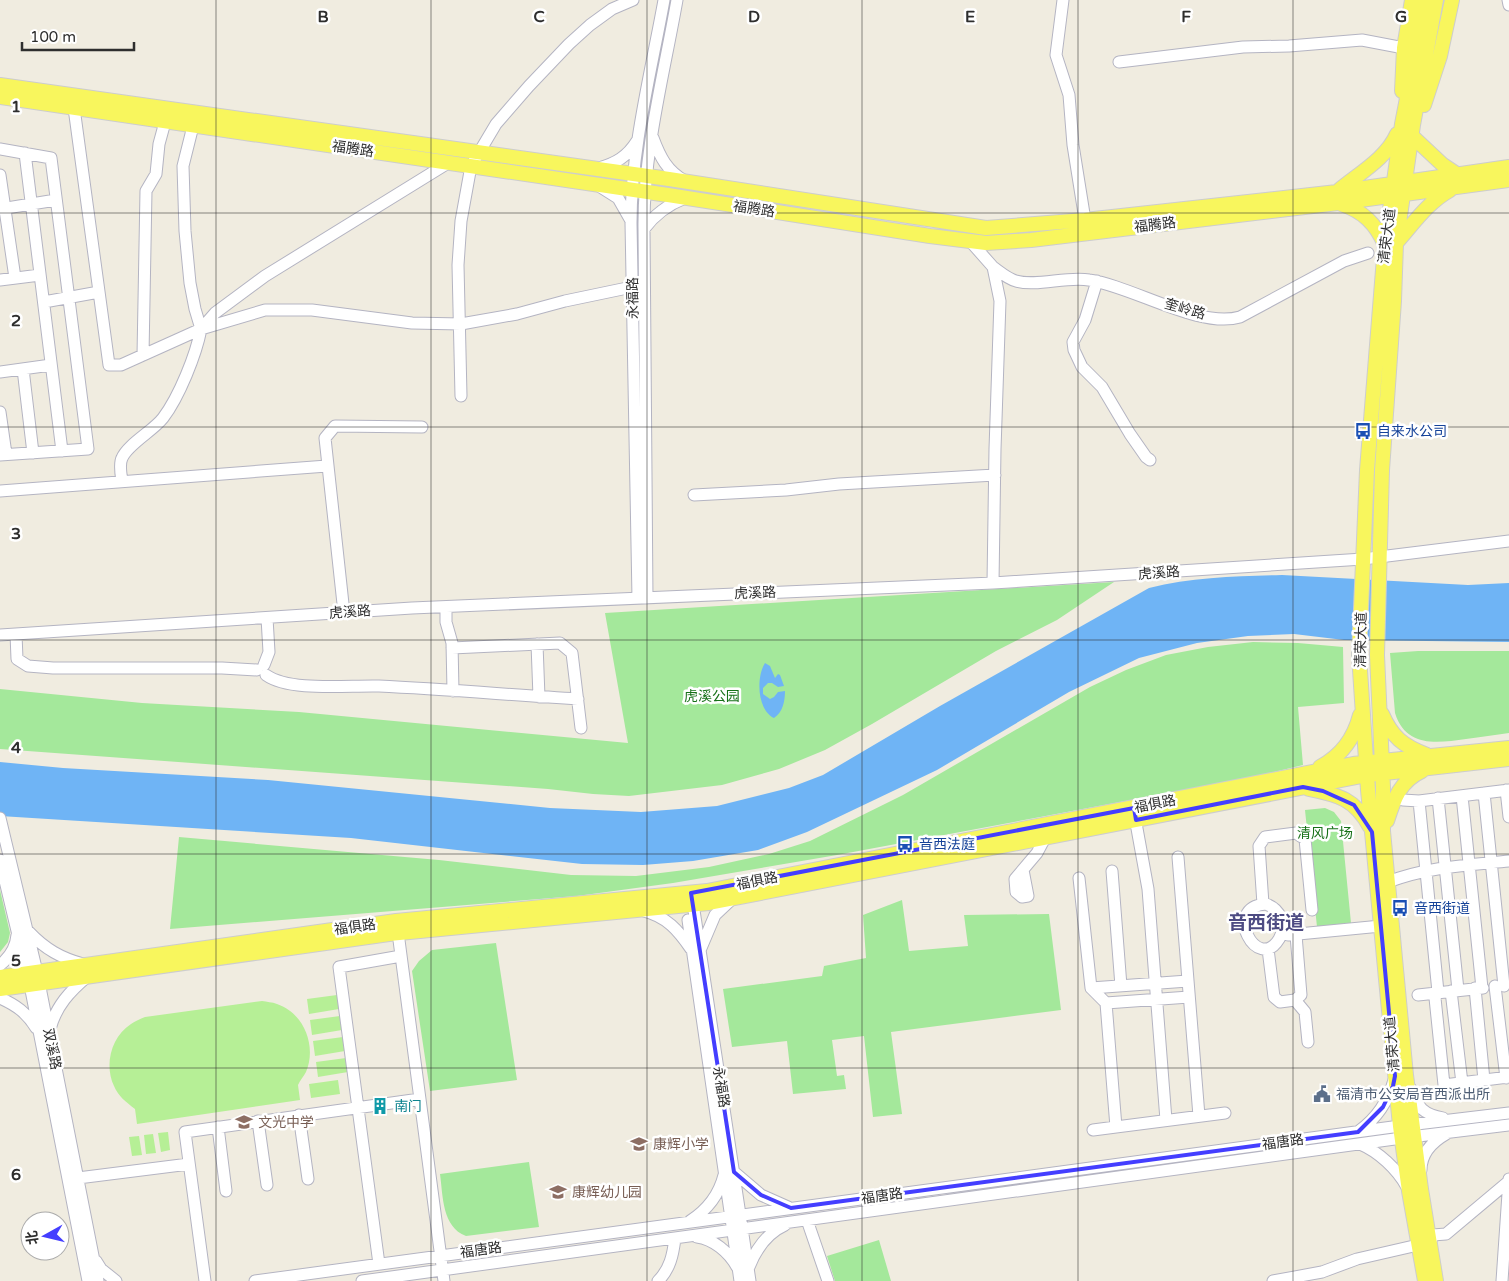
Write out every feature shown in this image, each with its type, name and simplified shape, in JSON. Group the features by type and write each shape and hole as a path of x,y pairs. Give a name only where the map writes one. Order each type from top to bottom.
{"main road":[{"path":"1412,0 1415,54 1409,128 1456,180 1390,244 1369,219 1338,198 1409,128 1420,118 1440,56 1452,0"},
{"name":"清荣大道","path":"1401,1076 1388,882 1366,769 1359,656 1367,470 1390,244 1409,128 1415,54 1426,0"},
{"name":"清荣大道","path":"1415,54 1436,0"},
{"name":"福腾路","path":"0,85 640,175 972,227 1009,228 1338,198"},
{"name":"福腾路","path":"0,98 639,190 930,236 986,243 1031,240 1338,198 1456,180 1509,167"},
{"name":"福腾路","path":"1456,180 1509,180"},
{"name":"清荣大道","path":"1390,244 1394,301 1382,470 1377,655 1382,766 1378,832 1381,926 1407,1131 1424,1244 1425,1281"},
{"path":"1303,781 1354,805 1378,832 1405,781 1430,762 1402,744 1389,728 1379,706"},
{"path":"1303,781 1342,752 1351,738 1362,707"},
{"name":"福俱路","path":"1430,762 1509,748"},
{"name":"福俱路","path":"397,927 638,910 689,899 707,891 1135,814 1382,766 1509,759"},
{"name":"福俱路","path":"0,989 34,978 397,927 689,899 732,899 1045,838 1135,814"},
{"name":"福俱路","path":"0,977 34,978"},
{"name":"清荣大道","path":"1424,1244 1436,1281"}],"street":[{"path":"462,396 458,266 462,221 471,166 496,124 569,44 612,9 632,0"},
{"name":"永福路","path":"642,598 631,223 639,190 639,137 664,0"},
{"name":"永福路","path":"640,175 652,137 678,0"},
{"path":"1063,0 1056,55 1069,95 1073,145 1085,220"},
{"path":"1508,0 1509,5"},
{"path":"1119,62 1243,47 1289,46 1362,40 1415,54"},
{"path":"74,108 109,365 121,365 202,329 265,310 312,310 412,323 461,324 517,314 565,301 632,287"},
{"path":"143,355 146,192 156,174 165,122"},
{"path":"193,126 183,166 185,231 190,283 195,309 202,329"},
{"path":"597,169 624,158 632,150 639,137"},
{"path":"652,137 664,164 675,176 687,182"},
{"path":"0,149 51,158 88,449 3,455 0,412"},
{"path":"25,154 62,451"},
{"path":"122,481 121,459 130,447 147,435 164,417 196,351 202,329 215,313 264,276 448,163"},
{"path":"0,175 14,278"},
{"path":"595,184 618,198 631,223"},
{"name":"永福路","path":"639,190 644,229 642,598"},
{"path":"644,229 653,217 684,198"},
{"path":"0,209 56,200"},
{"path":"970,241 993,267 1000,300 993,583"},
{"name":"奎岭路","path":"993,267 1015,281 1088,279 1118,286 1186,312 1232,320 1344,261 1368,253"},
{"path":"0,280 40,275"},
{"path":"1097,281 1084,320 1073,342 1074,350 1082,367 1102,387 1130,434 1150,460"},
{"path":"44,302 99,292"},
{"path":"0,372 51,365"},
{"path":"23,369 34,452"},
{"path":"344,613 324,438 335,426 422,427"},
{"path":"0,491 327,466"},
{"path":"694,495 995,475"},
{"name":"虎溪路","path":"0,635 446,607 1362,566 1379,558 1509,540"},
{"path":"446,607 446,622 452,648 453,691"},
{"path":"262,670 268,652 267,618"},
{"path":"16,634 17,659 28,666 53,668 222,668 262,670 273,680 298,684 378,686 578,698"},
{"path":"452,648 560,643 572,653 581,728"},
{"path":"537,644 539,697"},
{"path":"1396,796 1403,800 1419,801 1508,790 1509,817"},
{"path":"1419,801 1438,992 1435,998 1444,1085 1507,1078 1503,986 1484,793"},
{"path":"1462,796 1479,988 1484,1080"},
{"path":"1438,798 1446,868 1462,1083"},
{"path":"1135,814 1148,889 1166,1120"},
{"name":"双溪路","path":"0,818 22,932"},
{"path":"1263,904 1259,846 1264,836 1296,833 1305,839 1312,910"},
{"path":"1023,870 1037,853 1045,838"},
{"path":"1178,857 1199,1116"},
{"name":"双溪路","path":"0,860 34,978 88,1281"},
{"path":"1388,882 1407,874 1509,861"},
{"path":"1112,872 1121,986"},
{"path":"1079,878 1091,988 1106,1004 1116,1127"},
{"name":"永福路","path":"689,899 738,1230 742,1273 750,1281"},
{"path":"638,910 657,915 666,921 696,950 715,915 732,899"},
{"path":"1263,904 1272,906 1282,918 1281,936 1276,944 1268,949 1259,948 1254,945 1247,936 1245,925 1248,913 1253,908 1263,904"},
{"path":"1281,936 1381,926"},
{"path":"397,927 443,1276"},
{"path":"0,964 16,946 22,932 58,956 86,970 60,1005 45,1034 28,1015 14,1004 0,998"},
{"path":"1268,949 1274,997 1280,1002 1295,1000 1301,995 1296,934"},
{"path":"379,1264 339,967 401,956"},
{"path":"1091,988 1188,981"},
{"path":"1418,995 1503,986"},
{"path":"1106,1004 1189,997"},
{"path":"1295,1000 1305,1012 1308,1042"},
{"name":"双溪路","path":"45,1034 78,1178 98,1281"},
{"path":"1358,1132 1383,1107 1401,1076 1412,1091 1421,1109 1430,1116 1449,1120"},
{"path":"205,1281 185,1132 420,1099"},
{"path":"1093,1130 1224,1113"},
{"name":"福唐路","path":"362,1281 443,1276 675,1238 1360,1144 1449,1120 1509,1113"},
{"path":"299,1116 308,1179"},
{"path":"258,1121 267,1185"},
{"name":"福唐路","path":"255,1281 1358,1132 1450,1132 1509,1125"},
{"path":"218,1127 226,1191"},
{"path":"1415,1190 1421,1162 1425,1154 1437,1139 1450,1132"},
{"path":"1360,1144 1379,1154 1415,1190"},
{"path":"78,1178 189,1164"},
{"path":"688,1222 707,1207 729,1172 761,1195 791,1208"},
{"path":"1273,1281 1322,1272 1357,1259 1424,1244 1433,1236 1446,1234 1509,1181"},
{"path":"1502,1281 1509,1181"},
{"path":"807,1220 828,1281"},
{"path":"690,1236 712,1242 725,1252 742,1273 769,1235 777,1228 792,1222"},
{"path":"658,1281 665,1274 670,1262 675,1238"},
{"path":"93,1256 101,1268 116,1281"}],"highlighted area":[{"path":"1303,787 1323,791 1354,805 1372,832 1395,1076 1393,1086 1383,1107 1358,1132 791,1208 761,1195 734,1172 691,893 1134,808 1136,820"}],"green space":[{"name":"虎溪公园","path":"1114,582 1057,620 996,651 825,750 779,769 722,785 629,796 0,749 0,689 142,703 299,712 628,743 605,613"},
{"path":"1253,642 1343,647 1344,703 1298,707 1303,765 1254,777 837,855 673,883 577,896 170,929 179,837 439,860 571,875 636,876 709,867 769,854 810,841 903,795 1090,687 1126,670 1166,655 1208,647"},
{"path":"1418,651 1509,651 1509,733 1434,742 1415,738 1407,732 1400,724 1395,713 1390,653"},
{"name":"清风广场","path":"1325,808 1334,812 1341,821 1351,923 1317,927 1305,810"},
{"path":"0,890 10,933 8,942 0,952"},
{"path":"902,900 909,951 968,946 964,915 1049,914 1061,1010 891,1032 902,1114 873,1117 864,1036 832,1040 837,1076 844,1075 846,1089 793,1094 787,1041 732,1047 723,989 822,976 824,966 866,958 863,915"},
{"path":"496,943 517,1080 430,1091 412,971 419,961 432,950"},
{"path":"337,995 339,1009 309,1014 307,999"},
{"path":"262,1001 275,1003 286,1008 301,1023 306,1032 310,1052 306,1072 298,1085 300,1100 137,1124 135,1109 118,1093 111,1078 111,1052 118,1036 124,1030 134,1022 145,1017"},
{"path":"340,1016 342,1030 312,1035 310,1020"},
{"path":"343,1037 345,1051 315,1056 313,1041"},
{"path":"346,1058 348,1072 318,1077 316,1062"},
{"path":"338,1080 340,1094 311,1098 309,1084"},
{"path":"168,1132 170,1150 161,1152 158,1133"},
{"path":"153,1134 156,1153 146,1154 144,1135"},
{"path":"139,1136 142,1155 132,1156 129,1137"},
{"path":"529,1162 539,1227 466,1236 452,1226 445,1210 440,1174"},
{"path":"879,1240 891,1281 835,1281 827,1256"}],"water":[{"path":"1282,575 1468,585 1509,583 1509,642 1344,640 1294,634 1248,636 1197,643 1139,658 1069,692 937,770 807,832 758,850 693,861 643,865 582,864 351,838 0,816 0,762 63,768 268,780 550,808 641,812 717,806 789,788 823,775 940,706 1149,588 1199,579"},
{"path":"765,663 770,666 775,678 778,674 780,675 784,686 778,687 768,683 763,688 763,694 770,699 778,692 785,691 783,706 780,713 774,718 768,714 761,701 759,684"}],"place":[{"name":"自来水公司","path":"1363,431"},
{"name":"音西法庭","path":"905,844"},
{"name":"音西街道","path":"1400,908"},
{"name":"福清市公安局音西派出所","path":"1322,1094"},
{"name":"南门","path":"380,1106"},
{"name":"文光中学","path":"244,1122"},
{"name":"康辉小学","path":"639,1144"},
{"name":"康辉幼儿园","path":"558,1192"}],"district":[{"name":"音西街道","path":"1266,923"}]}
